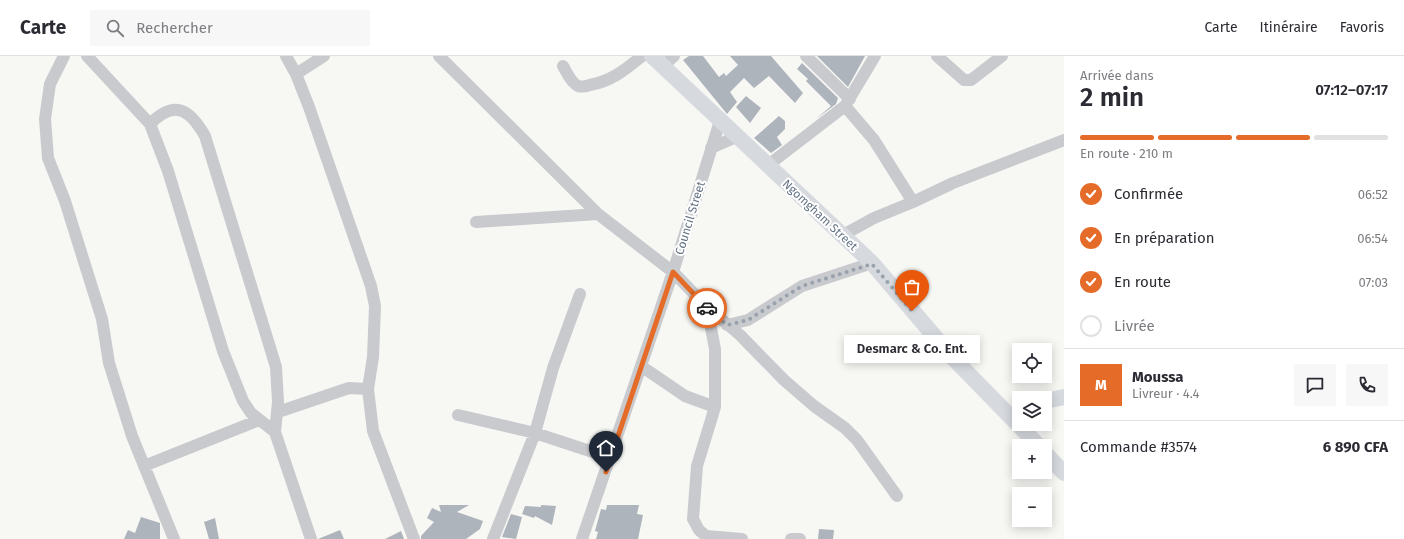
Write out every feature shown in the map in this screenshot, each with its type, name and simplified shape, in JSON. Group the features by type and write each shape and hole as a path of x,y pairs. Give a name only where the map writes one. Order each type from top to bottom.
{"main road":[{"name":"Ngomgham Street","path":"663,59 720,121 843,235 872,264 953,358 1012,412"},
{"path":"1052,400 1064,397"},
{"name":"Ngomgham Street","path":"1028,431 1034,439"},
{"path":"1052,460 1064,473"}],"street":[{"path":"64,56 50,84 45,119 48,158 65,201 102,319 109,363 132,436 174,539"},
{"path":"87,56 150,124 168,171 223,351 243,402 259,420 275,432"},
{"path":"286,56 296,74 345,206 371,286 375,306 373,357 368,389 373,431 414,539"},
{"path":"296,74 324,56"},
{"path":"439,56 598,214 673,272 707,307 740,336 784,380 814,406 845,428 857,440 896,496"},
{"path":"563,66 578,86 585,86 603,82 620,74 642,56"},
{"path":"806,56 847,103 874,140 913,202"},
{"path":"767,166 847,103 876,56"},
{"path":"937,56 964,80 970,80 1002,56"},
{"path":"150,124 159,115 168,110 177,109 190,116 198,124 205,136 276,368 278,412 275,432 311,539"},
{"name":"Council Street","path":"582,539 611,458 673,272 720,121"},
{"path":"711,148 736,136"},
{"path":"843,235 874,218 953,183 1064,140"},
{"path":"476,222 598,214"},
{"path":"727,325 748,320 802,286 872,264"},
{"path":"493,539 534,433 553,368 580,294"},
{"path":"707,307 715,349 715,407 697,466 692,519 699,530 706,536 742,539"},
{"path":"740,336 748,320"},
{"path":"641,366 685,396 715,407"},
{"path":"278,412 349,388 368,389"},
{"path":"458,415 534,433 611,458"},
{"path":"144,466 259,420"},
{"path":"792,539 800,539"}],"building":[{"path":"689,56 703,56 719,77 724,73 726,76 738,65 730,56 771,56 803,93 795,103 769,76 754,88 744,78 730,92 737,102 727,114 683,60"},
{"path":"817,56 865,56 848,87"},
{"path":"802,63 838,98 836,104 816,119 831,106 806,81 808,79 797,69"},
{"path":"746,96 761,108 750,123 736,107"},
{"path":"779,116 785,121 785,129 777,137 782,145 771,153 754,138"},
{"path":"439,505 469,505 457,512 483,521 480,529 466,539 421,539 421,536 434,522 427,518 432,508 441,512"},
{"path":"541,505 556,506 552,525 535,516 534,518 522,514 525,506 541,507"},
{"path":"607,505 639,505 637,514 643,515 638,539 596,539 598,532 595,531 601,509 606,510"},
{"path":"511,514 522,517 516,539 502,537"},
{"path":"141,517 160,523 160,539 124,539 128,530 135,533"},
{"path":"215,518 219,539 209,539 204,522"},
{"path":"819,529 834,530 833,539 818,539"},
{"path":"340,530 344,539 318,539"},
{"path":"401,531 404,539 385,539"}],"way so far":[{"path":"707,308 727,325 748,320 779,298 802,286 872,264 912,311"}],"place":[{"name":"Desmarc & Co. Ent.","path":"912,311"}],"route":[{"path":"606,472 673,272 707,308"}]}
